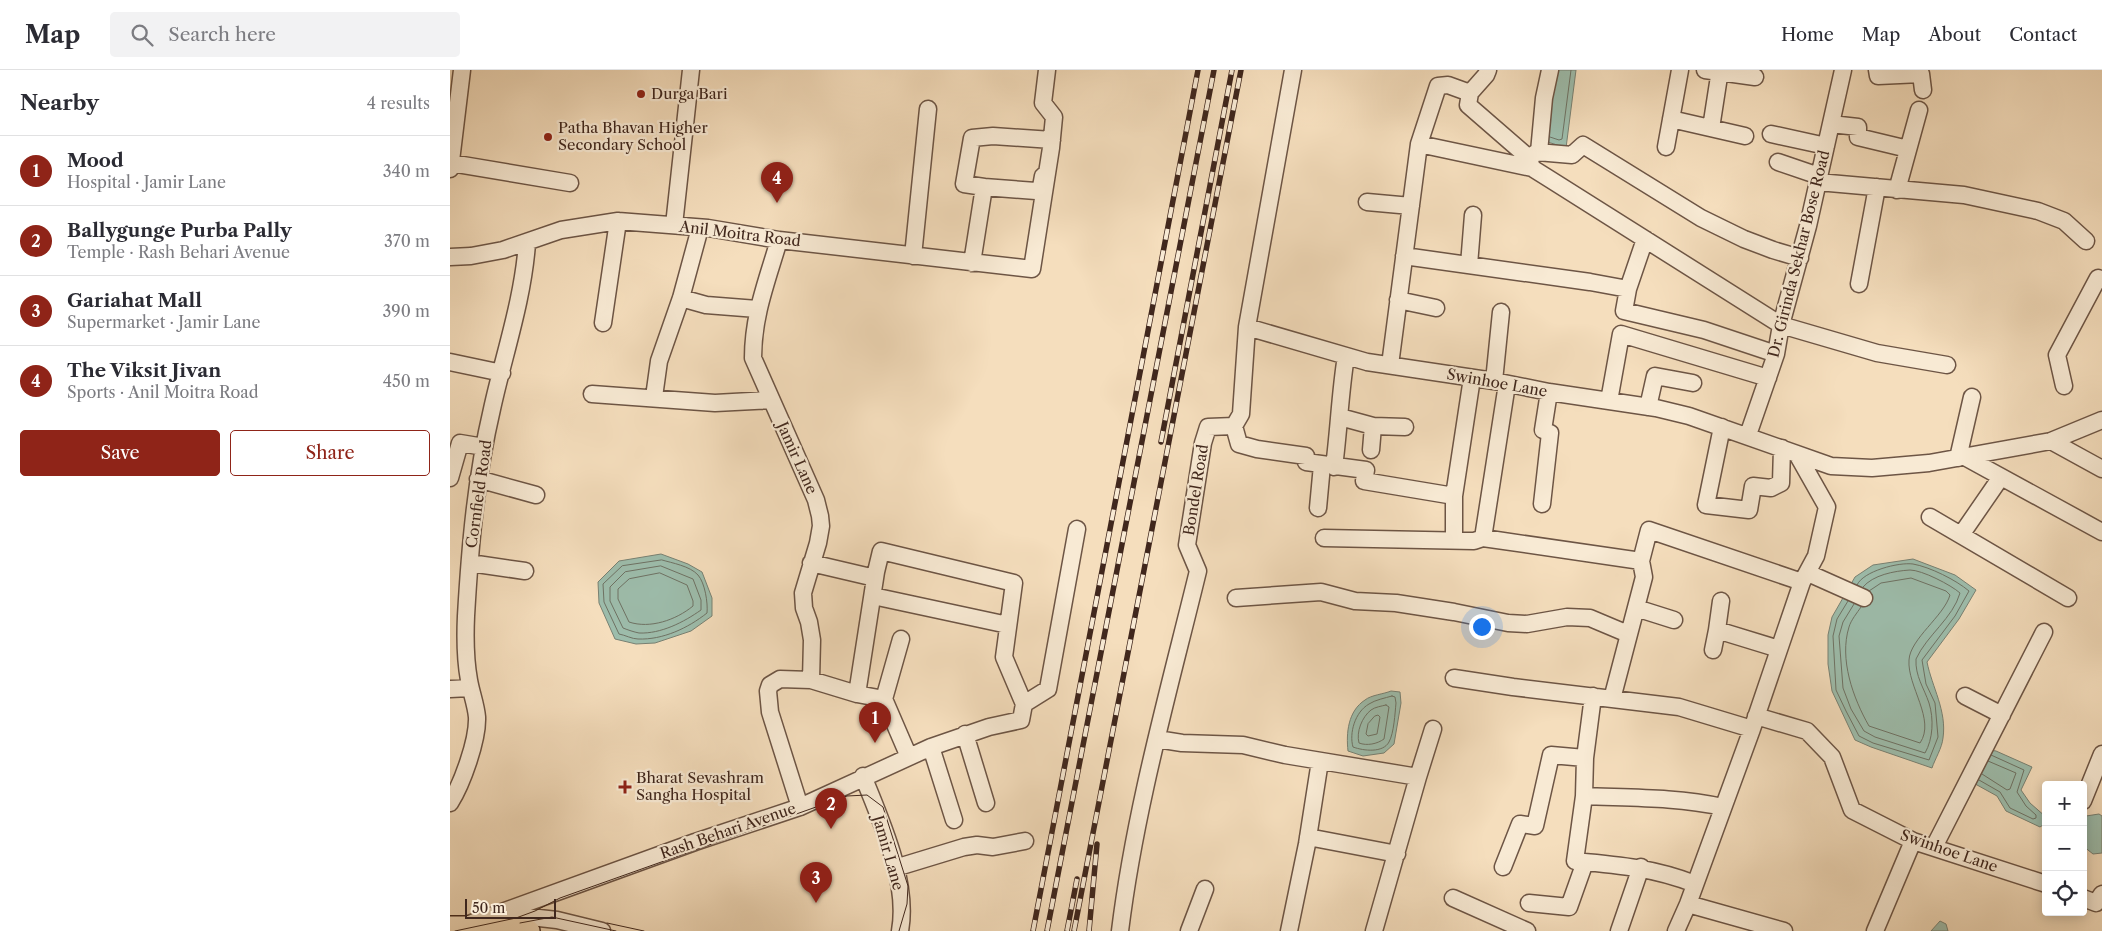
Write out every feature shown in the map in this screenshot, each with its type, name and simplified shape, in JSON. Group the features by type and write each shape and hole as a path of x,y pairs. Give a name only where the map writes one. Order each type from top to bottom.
{"main road":[{"name":"Rash Behari Avenue","path":"455,927 491,927 529,931"}],"street":[{"path":"450,169 462,70"},
{"path":"674,225 691,70"},
{"path":"1047,70 1043,103 1054,117 1040,189 1036,191 984,188 964,184 973,137 993,136 1049,139"},
{"path":"1292,70 1247,327 1241,414 1234,426 1239,444 1257,449 1306,456 1306,462 1366,470 1364,481 1454,496"},
{"path":"1488,70 1486,75 1470,93 1468,105 1533,159 1645,239 1781,324 1878,354 1947,365"},
{"path":"1533,159 1550,70"},
{"path":"1666,147 1680,70"},
{"name":"Dr. Girinda Sekhar Bose Road","path":"1748,435 1776,354 1781,324 1800,258 1843,70"},
{"path":"1877,70 1878,76 1921,74 1923,90"},
{"path":"1711,128 1715,71 1755,77"},
{"path":"1390,365 1419,144 1438,86 1448,85 1470,93"},
{"path":"908,255 928,109"},
{"path":"1897,190 1919,110"},
{"path":"1671,119 1745,136"},
{"path":"1831,124 1858,127 1858,137 1908,150"},
{"path":"1772,134 1826,146"},
{"name":"Anil Moitra Road","path":"450,257 504,250 561,230 618,221 700,228 779,240 1032,269 1049,139"},
{"path":"1419,144 1533,159 1572,155 1583,145 1701,218 1744,239 1800,258"},
{"path":"1778,162 1819,179 1897,190 1964,196 2038,211 2064,221 2086,241"},
{"path":"450,163 570,183"},
{"path":"1859,284 1876,187"},
{"path":"972,263 984,188"},
{"path":"908,202 908,255"},
{"path":"1367,202 1411,206"},
{"path":"1469,265 1473,215"},
{"path":"603,322 618,221"},
{"path":"654,397 659,361 681,298 700,228"},
{"path":"1609,401 1628,289 1645,239"},
{"name":"Jamir Lane","path":"779,240 757,309 753,335 753,358 816,500 820,516 820,534 803,593 804,608 812,640 812,680"},
{"name":"Cornfield Road","path":"450,803 458,790 466,769 477,718 470,688 465,646 478,479 525,264 527,243"},
{"path":"1404,256 1628,289"},
{"path":"2064,386 2057,355 2098,278 2102,280"},
{"path":"681,298 706,305 757,309"},
{"path":"1398,300 1436,308"},
{"path":"1483,538 1500,382 1501,312"},
{"path":"1624,312 1704,330 1776,354"},
{"name":"Swinhoe Lane","path":"1247,327 1368,362 1500,382 1549,392 1648,406 1689,416 1748,435 1831,466 1857,468 1929,463 2051,441 2100,422"},
{"path":"1621,334 1768,378"},
{"path":"1318,508 1340,417 1340,396 1346,356"},
{"path":"450,362 502,373"},
{"path":"1648,406 1655,376 1693,383"},
{"path":"1454,540 1454,496 1472,378"},
{"path":"1542,504 1550,433 1544,430 1549,392"},
{"path":"592,394 715,402 772,400"},
{"path":"1972,396 1960,457 2102,532"},
{"path":"1340,417 1373,426 1405,428"},
{"name":"Bondel Road","path":"1120,931 1124,896 1157,739 1198,571 1187,544 1202,443 1208,427 1234,426"},
{"path":"1370,450 1373,426"},
{"path":"1722,427 1706,505 1749,510 1753,486 1771,488 1781,483 1790,451"},
{"path":"2051,441 2102,469"},
{"path":"450,478 455,443 484,447"},
{"path":"1676,931 1696,884 1805,577 1816,556 1827,507 1790,451"},
{"path":"1961,535 2001,477"},
{"path":"478,479 536,495"},
{"path":"1930,517 2068,598"},
{"name":"Rash Behari Avenue","path":"455,927 800,807 863,776 931,747 1022,712 1048,689 1077,528"},
{"path":"1612,699 1644,577 1641,561 1649,530 1805,577 1864,598"},
{"path":"1324,538 1474,541 1483,538 1641,561"},
{"path":"857,694 881,551 1014,582 1004,657 1022,712"},
{"path":"811,563 876,578"},
{"path":"470,564 524,571"},
{"path":"1236,598 1322,592 1355,601 1396,603 1508,623 1527,624 1567,617 1590,618 1628,634"},
{"path":"873,596 1008,625"},
{"path":"1713,650 1721,601"},
{"path":"1636,608 1674,620"},
{"path":"1717,630 1780,649"},
{"path":"1934,847 2044,632"},
{"path":"901,639 884,699 909,757"},
{"name":"Swinhoe Lane","path":"1454,678 1679,706 1754,723 1807,731 1832,757 1852,810 1913,841 2042,883"},
{"path":"800,807 770,712 768,691 770,685 780,679 812,680 857,694 884,699"},
{"path":"450,689 470,688"},
{"path":"1593,696 1585,758 1584,796 1575,861 1641,867 1668,873 1696,884"},
{"path":"1965,696 2002,715"},
{"path":"1374,931 1433,729"},
{"path":"965,734 986,803"},
{"path":"1157,739 1182,743 1243,745 1320,761 1418,777"},
{"path":"931,747 954,820"},
{"path":"2087,790 2102,754"},
{"path":"1503,867 1520,824 1536,826 1551,755 1585,758"},
{"path":"1289,931 1308,837 1320,761"},
{"name":"Jamir Lane","path":"863,776 895,868 901,895 905,930"},
{"path":"1584,796 1690,800 1723,807"},
{"path":"1308,837 1397,854"},
{"path":"895,868 964,847 977,845 993,847 1025,841"},
{"path":"1875,931 1913,841"},
{"path":"1530,903 1569,907 1585,862"},
{"path":"1619,931 1641,867"},
{"path":"1189,931 1204,890"},
{"path":"2087,900 2096,903 2102,894"},
{"path":"1453,898 1526,931"},
{"path":"1688,904 1784,931"},
{"path":"499,913 557,920 602,931"}],"water":[{"path":"1551,70 1576,70 1566,148 1542,140"},
{"path":"661,554 688,564 702,572 712,598 712,616 691,631 655,643 636,644 615,639 599,603 598,582 619,561"},
{"path":"1913,559 1955,575 1976,590 1959,619 1927,662 1941,709 1944,728 1941,746 1932,768 1855,740 1832,691 1828,664 1828,635 1832,617 1855,577 1873,565"},
{"path":"1391,691 1400,692 1401,703 1394,744 1384,753 1363,756 1348,751 1349,723 1355,710 1368,698"},
{"path":"1984,749 1996,751 2032,767 2021,790 2030,803 2042,814 2042,826 2040,827 2006,811 1997,796 1968,780"},
{"path":"2099,814 2102,816 2102,853 2093,854 2087,849 2087,816"},
{"path":"1940,921 1946,924 1948,931 1931,931"}],"tram line":[{"path":"455,931 516,918 560,898 847,796 867,795 883,807 908,886 907,904 899,931"},
{"path":"520,923 552,917 616,931"},
{"path":"607,923 644,931"}],"railway":[{"path":"1033,931 1198,70"},
{"path":"1047,931 1214,70"},
{"path":"1161,442 1232,70"},
{"path":"1074,931 1241,70"},
{"path":"1089,931 1097,844"},
{"path":"1067,931 1077,879"}],"place":[{"name":"Durga Bari","path":"641,94"},
{"name":"Patha Bhavan Higher Secondary School","path":"548,137"},
{"name":"The Viksit Jivan","path":"777,203"},
{"name":"Mood","path":"875,743"},
{"name":"Bharat Sevashram Sangha Hospital","path":"625,787"},
{"name":"Ballygunge Purba Pally","path":"831,829"},
{"name":"Gariahat Mall","path":"816,903"}]}
